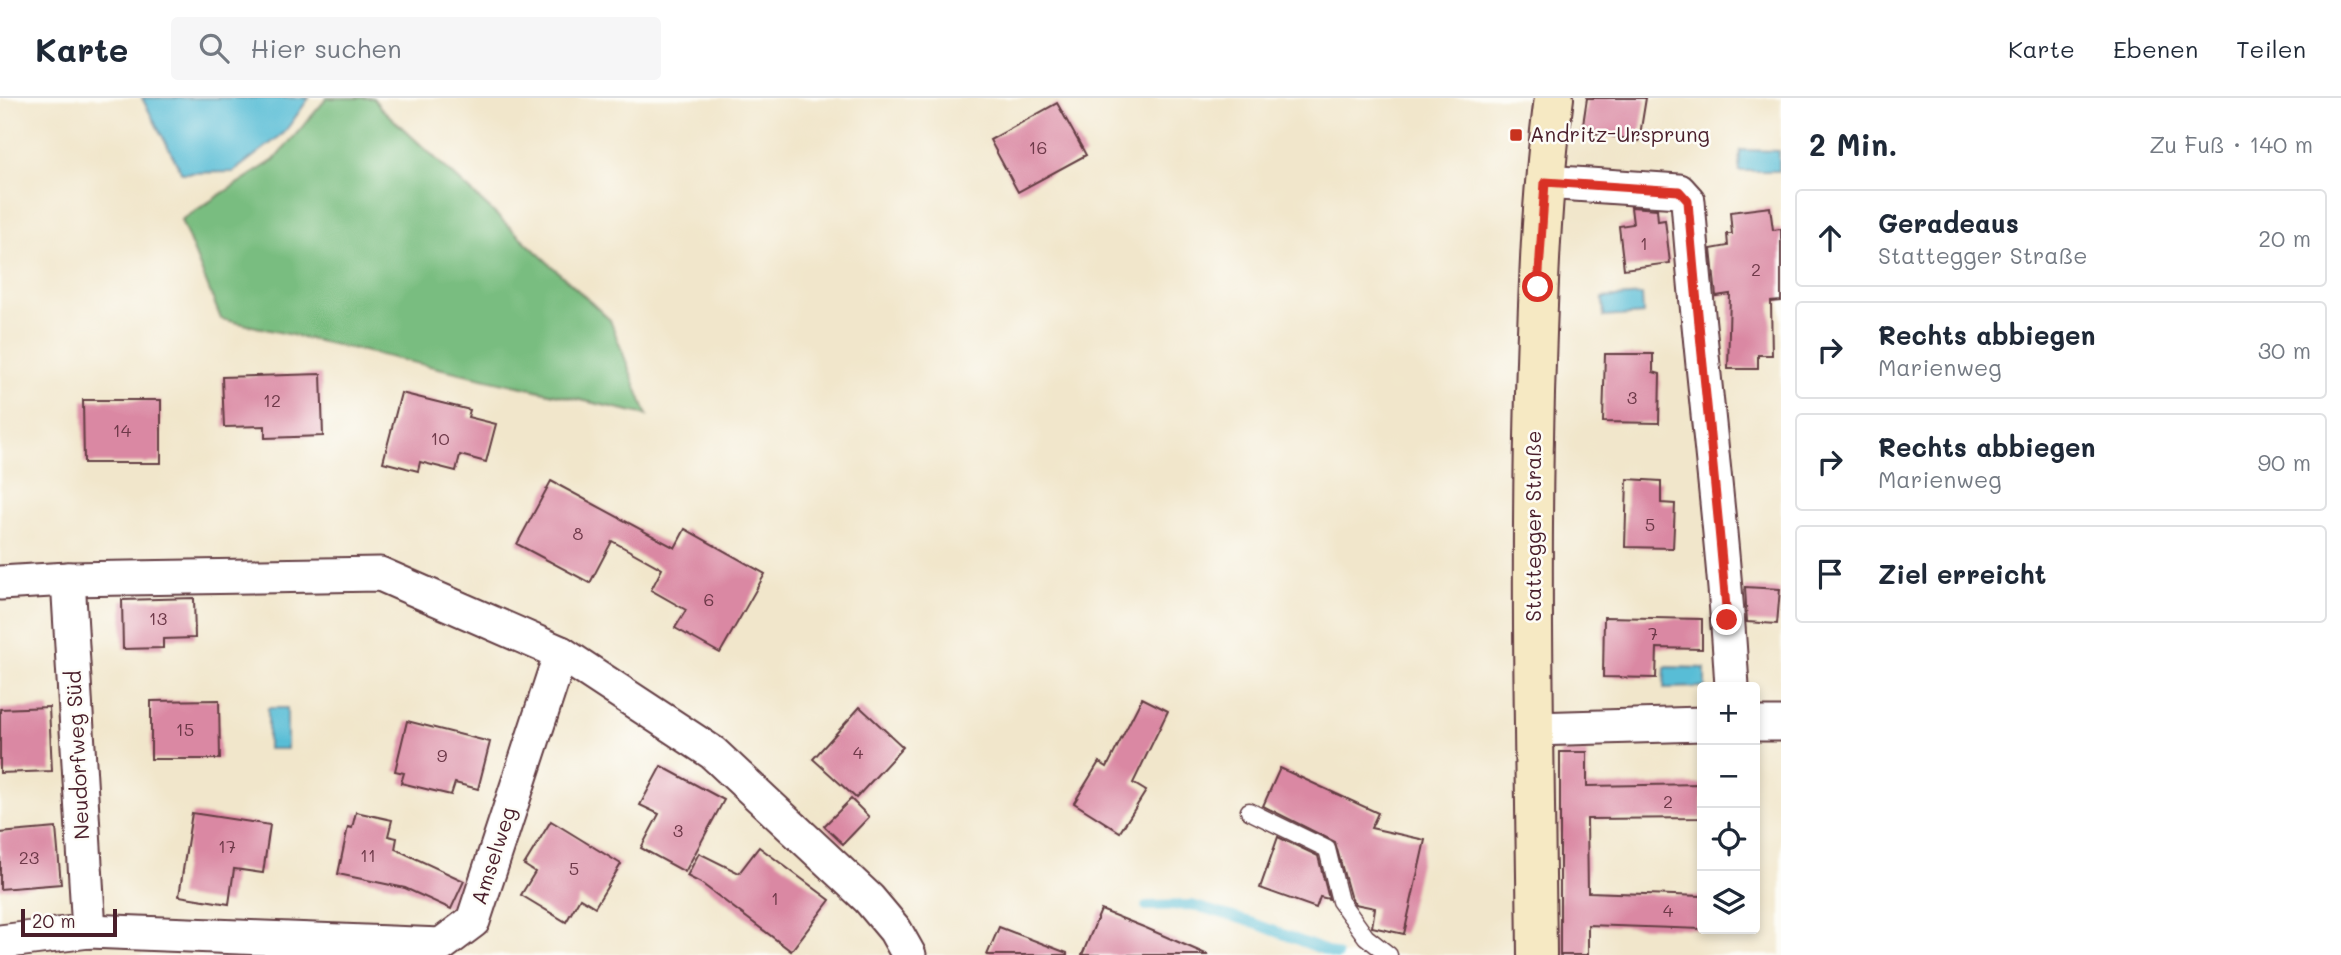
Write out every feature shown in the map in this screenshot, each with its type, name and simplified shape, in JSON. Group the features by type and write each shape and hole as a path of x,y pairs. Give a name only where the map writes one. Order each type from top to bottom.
{"main road":[{"name":"Stattegger Straße","path":"1537,955 1534,430 1538,287 1554,98"}],"street":[{"path":"1545,182 1679,191 1688,201 1696,307 1716,480 1732,682"},
{"path":"0,583 68,579 380,574 561,653 713,753 869,899 895,930 909,955"},
{"name":"Neudorfweg Süd","path":"68,579 89,931"},
{"name":"Amselweg","path":"0,942 89,931 441,945 473,921 561,653"},
{"path":"1534,729 1697,724"},
{"path":"1760,724 1781,724"}],"lane":[{"path":"1249,811 1327,849 1340,901 1366,937 1389,955"}],"green space":[{"path":"327,98 373,98 610,320 647,415 221,319 181,220 274,160"}],"water":[{"path":"142,98 309,98 284,133 233,172 182,173"},
{"path":"1740,150 1779,151 1779,171 1739,171"},
{"path":"1642,295 1643,314 1604,317 1603,298"},
{"path":"1665,667 1705,668 1705,682 1697,682 1697,687 1664,688"},
{"path":"268,708 287,708 287,749 268,749"}],"building":[{"path":"1587,98 1646,98 1639,141 1582,131"},
{"path":"1057,103 1086,155 1018,192 990,140"},
{"path":"1631,207 1657,209 1658,221 1665,220 1670,263 1624,269 1619,226 1633,224"},
{"path":"1770,207 1773,230 1781,229 1781,301 1771,302 1772,355 1758,355 1758,369 1728,369 1730,294 1716,296 1711,249 1728,246 1727,234 1732,234 1730,212"},
{"path":"1605,354 1653,354 1653,372 1660,374 1659,423 1603,422"},
{"path":"321,374 323,436 265,438 265,426 224,427 222,377"},
{"path":"401,393 470,410 468,417 496,424 486,462 460,455 456,471 420,462 418,471 383,462"},
{"path":"83,400 161,400 161,463 84,463"},
{"path":"1627,479 1661,481 1661,503 1675,504 1673,548 1625,547"},
{"path":"551,481 675,548 685,529 765,574 720,653 675,628 686,610 651,590 662,569 612,541 590,583 517,544"},
{"path":"1745,587 1780,589 1777,624 1747,622"},
{"path":"194,598 195,638 163,639 163,648 123,649 122,600"},
{"path":"1604,617 1702,619 1702,649 1657,648 1656,678 1603,677"},
{"path":"1142,698 1168,711 1133,783 1146,791 1120,832 1074,803 1099,762 1107,767"},
{"path":"219,700 220,759 151,759 151,701"},
{"path":"49,707 52,771 0,773 0,709"},
{"path":"860,707 903,747 856,798 813,759"},
{"path":"407,721 490,742 478,789 455,783 451,795 401,783 404,773 395,771"},
{"path":"1560,752 1587,752 1587,786 1697,784 1697,818 1587,819 1588,892 1697,896 1697,929 1588,925 1588,955 1560,955"},
{"path":"661,766 724,800 685,872 641,848 659,814 640,805"},
{"path":"1280,768 1378,813 1371,828 1425,840 1404,934 1372,927 1375,908 1355,904 1350,896 1335,842 1263,806"},
{"path":"851,799 869,817 843,844 824,826"},
{"path":"356,812 392,820 388,836 397,838 395,849 464,881 451,909 405,888 338,874 348,827 352,828"},
{"path":"192,813 270,825 263,873 234,869 229,904 179,896"},
{"path":"551,821 621,864 595,907 580,898 566,922 521,895 535,872 524,865"},
{"path":"56,828 61,884 0,889 0,833"},
{"path":"1278,837 1318,856 1329,899 1320,897 1316,908 1260,888"},
{"path":"759,847 830,900 791,951 701,883 687,876 699,853 739,873"},
{"path":"1101,910 1146,928 1208,955 1082,955"},
{"path":"999,927 1067,953 1067,955 987,955"}],"waterway":[{"path":"1146,906 1192,905 1251,922 1337,955"}],"place":[{"name":"Andritz-Ursprung","path":"1516,135"}],"route":[{"path":"1538,287 1545,182 1679,191 1688,201 1727,620"}]}
